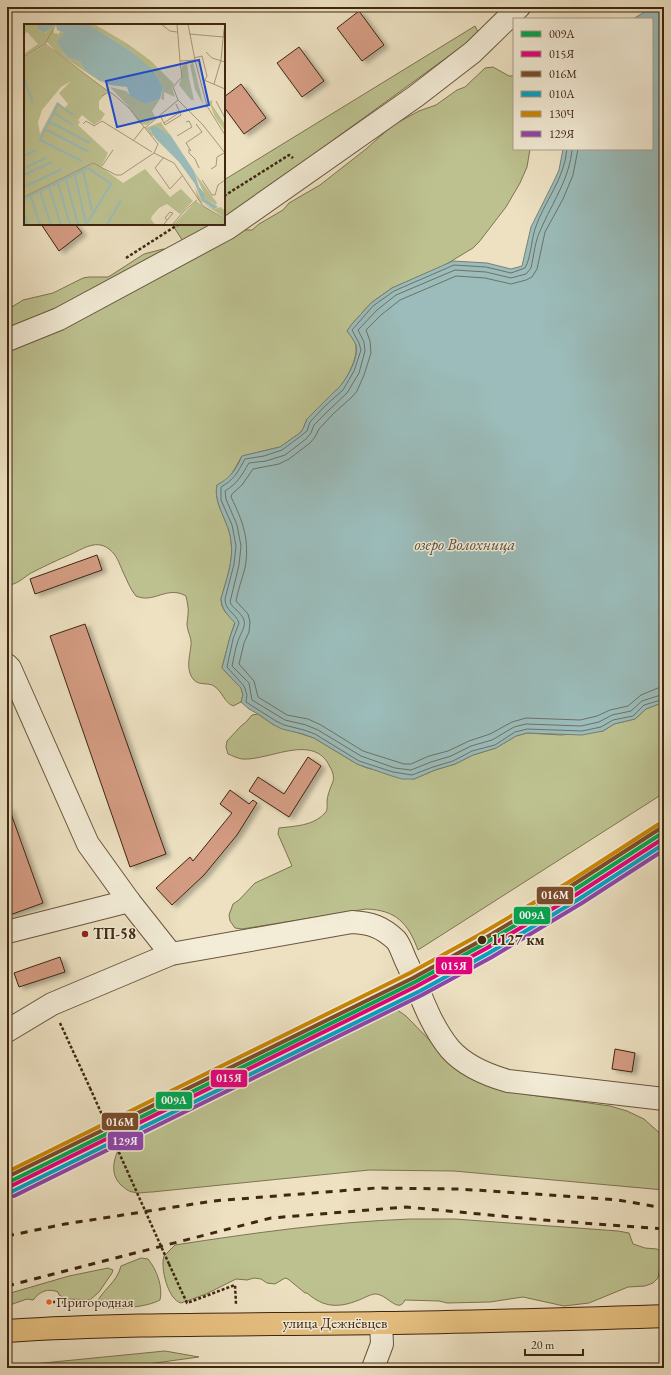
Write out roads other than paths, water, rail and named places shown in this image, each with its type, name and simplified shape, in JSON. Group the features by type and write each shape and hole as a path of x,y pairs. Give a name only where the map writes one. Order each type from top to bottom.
{"main road":[{"name":"улица Дежнёвцев","path":"7,1331 65,1327 381,1323 664,1316"}],"street":[{"path":"7,340 59,319 228,228 416,96 472,52 520,7"},
{"path":"7,665 10,668 88,844 129,901 171,954"},
{"path":"7,932 129,901"},
{"path":"7,1031 52,1004 171,954 352,922 369,923 379,927 397,941 431,1018 441,1036 450,1049 473,1067 487,1075 508,1081 664,1099"},
{"path":"373,1368 382,1344 381,1323"}],"water":[{"name":"озеро Волохница","path":"648,7 664,7 664,702 646,709 635,719 614,724 603,731 582,735 527,733 516,736 496,748 473,755 455,764 435,770 414,779 402,779 357,764 314,738 282,729 249,709 241,702 243,695 241,688 222,668 235,623 224,609 221,599 229,570 232,548 230,534 217,499 217,485 232,473 242,456 280,447 300,433 307,419 339,387 351,370 357,350 353,339 347,331 371,303 392,288 453,261 487,263 511,269 522,266 531,227 559,170 563,150 653,150 653,18 635,18 643,13"}],"railway":[{"path":"7,1236 65,1224 213,1201 376,1188 459,1189 549,1195 618,1200 664,1208"},
{"path":"7,1286 271,1218 406,1207 543,1220 664,1229"}],"place":[{"name":"ТП-58","path":"85,934"},
{"name":"1127 км","path":"482,940"},
{"name":"Пригородная","path":"49,1302"}]}
